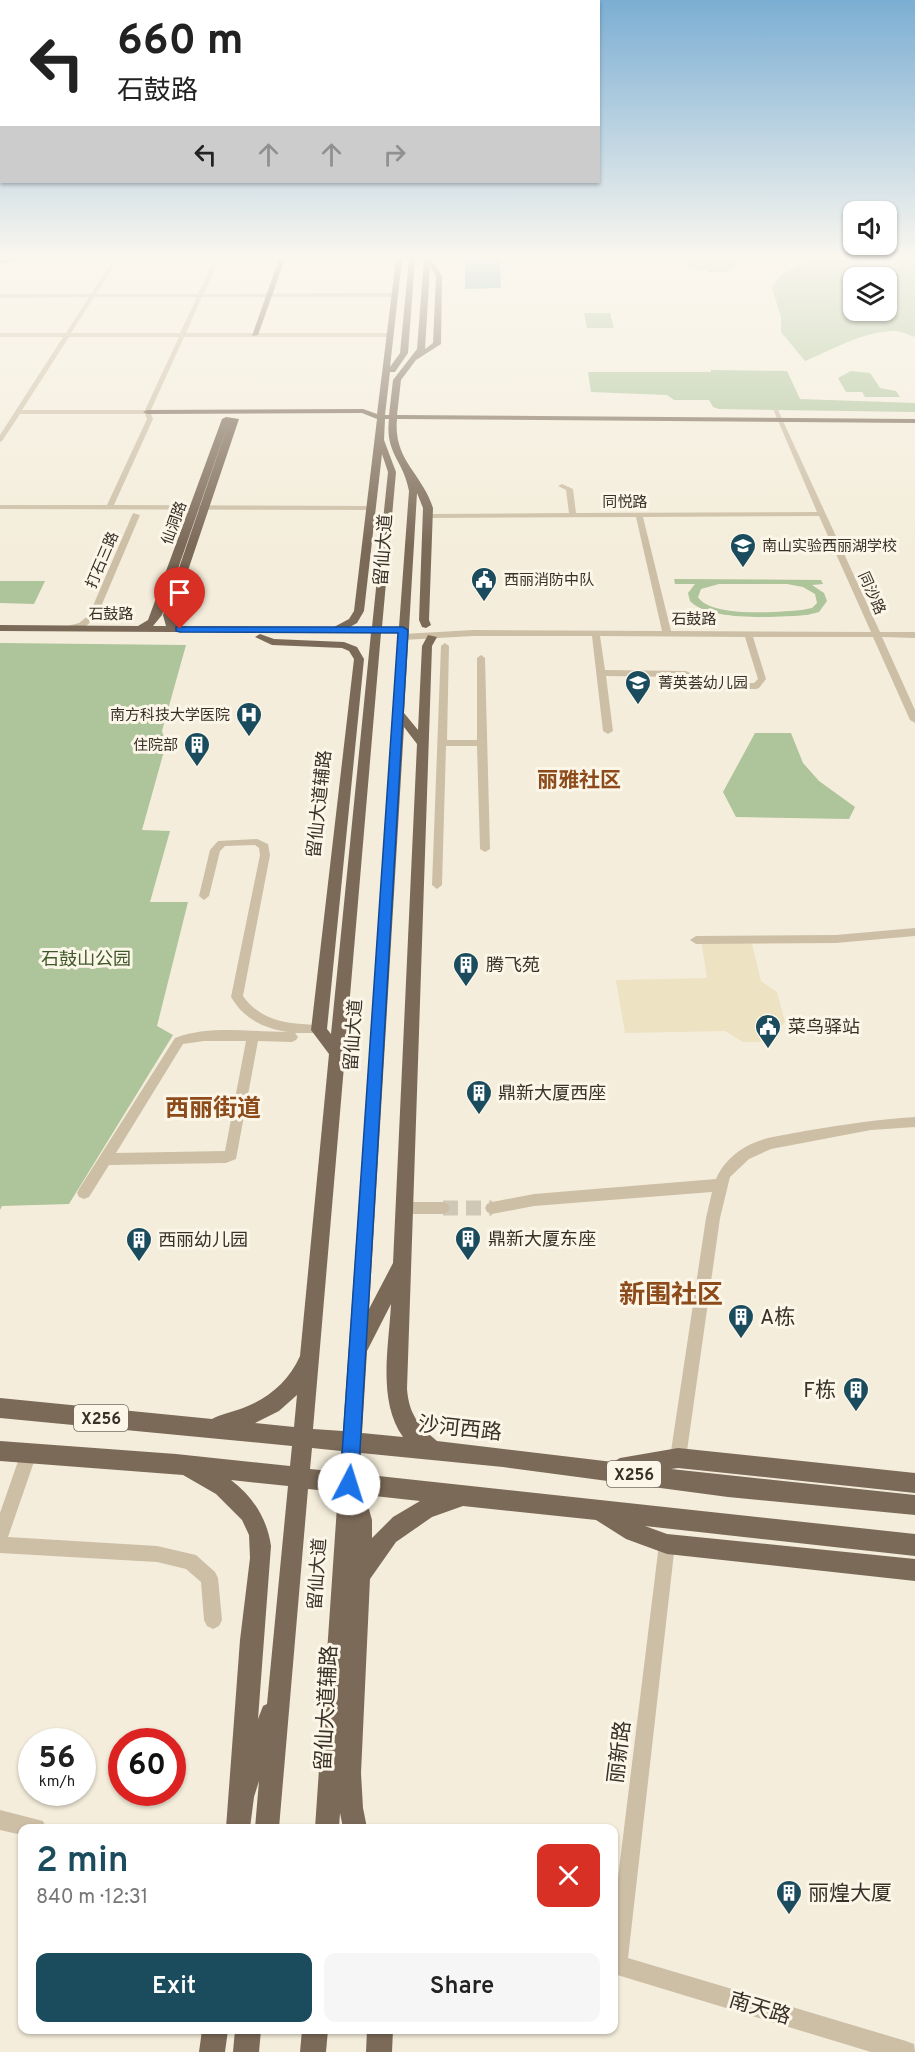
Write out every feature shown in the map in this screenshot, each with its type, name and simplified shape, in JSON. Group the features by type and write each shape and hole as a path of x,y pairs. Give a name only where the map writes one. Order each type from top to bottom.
{"main road":[{"path":"384,382 387,355"},
{"name":"留仙大道","path":"267,1824 392,472 390,463 381,448 379,435 384,382 402,355"},
{"name":"留仙大道","path":"327,1824 413,491 410,474 392,442 393,414 397,380 417,355"},
{"path":"415,358 420,355"},
{"path":"363,411 375,408 382,412"},
{"path":"148,415 363,411 393,414 915,413"},
{"path":"777,414 915,421"},
{"name":"仙洞路","path":"180,629 170,624 168,615 200,508 231,419"},
{"path":"333,633 353,621 359,611 379,435"},
{"path":"410,474 425,498 428,516 424,620 438,635"},
{"name":"仙洞路","path":"139,629 152,622 157,615 200,508"},
{"path":"368,543 381,567 382,574"},
{"path":"407,577 427,552"},
{"path":"333,633 369,619 376,613 379,606"},
{"path":"405,608 412,619 438,635"},
{"name":"石鼓路","path":"0,628 403,633"},
{"path":"333,633 361,646 369,653 373,662"},
{"name":"石鼓路","path":"0,637 260,637 333,633"},
{"path":"402,660 410,647 438,635"},
{"path":"435,1450 417,1439 408,1430 398,1402 427,646 438,635"},
{"name":"留仙大道辅路","path":"260,637 272,642 332,643 353,650 359,659 320,1030"},
{"path":"353,718 370,694"},
{"path":"398,712 423,744"},
{"path":"320,1030 338,1053"},
{"path":"358,1351 402,1264"},
{"path":"202,1428 237,1421 280,1398 300,1375 312,1347"},
{"name":"沙河西路","path":"0,1408 435,1450 728,1487 915,1505"},
{"name":"X256","path":"0,1451 176,1464 915,1545"},
{"path":"597,1469 678,1458 915,1483"},
{"path":"176,1464 222,1485 240,1501 259,1535 260,1558 251,1640 243,1797 239,1824"},
{"name":"留仙大道辅路","path":"349,1484 356,1497 362,1520 349,1773 355,1824"},
{"path":"359,1577 383,1539 403,1521 424,1509 469,1497"},
{"path":"598,1511 633,1532 667,1544 915,1570"},
{"path":"243,1797 280,1689"},
{"path":"212,2052 214,2034"},
{"path":"246,2052 248,2034"},
{"path":"313,2052 315,2034"},
{"path":"379,2052 380,2034"}],"street":[{"path":"0,440 55,355"},
{"path":"109,508 174,355"},
{"path":"19,412 148,415"},
{"name":"同沙路","path":"777,414 915,720"},
{"path":"562,486 569,489 573,516"},
{"path":"0,507 371,508"},
{"name":"同悦路","path":"428,516 822,514"},
{"name":"打石三路","path":"93,616 136,515"},
{"path":"639,516 667,634"},
{"path":"67,629 82,625 93,616 97,624 111,629"},
{"name":"石鼓路","path":"403,633 438,635 473,633 915,635"},
{"path":"596,634 608,731"},
{"path":"601,673 686,674 709,686 756,686 762,679 748,634"},
{"path":"437,885 441,743 438,635"},
{"path":"481,658 485,849"},
{"path":"441,743 482,743"},
{"path":"204,896 215,850 222,843 257,842 264,846 265,855 237,997 243,1009 286,1029 320,1030"},
{"path":"696,940 836,939 915,932"},
{"path":"84,1193 179,1041 197,1037 292,1037"},
{"path":"105,1159 226,1157 231,1155 253,1037"},
{"path":"678,1458 720,1185 733,1164 756,1148 771,1143 871,1125 915,1122"},
{"path":"492,1208 534,1200 720,1185"},
{"path":"404,1208 443,1208"},
{"path":"0,1537 29,1453"},
{"name":"丽新路","path":"618,1940 667,1544"},
{"path":"0,1545 157,1554 190,1561 209,1578 213,1620"},
{"path":"0,1820 18,1824"},
{"name":"南天路","path":"618,1965 906,2052"}],"green space":[{"path":"800,355 819,355 805,361"},
{"path":"711,370 787,371 800,399 915,403 915,412 719,409 713,407 709,400 674,400 667,395 591,392 588,372 711,372"},
{"path":"851,371 870,373 880,388 896,391 900,397 865,397 862,392 846,392 838,378"},
{"path":"674,579 821,580 823,584 812,585 824,593 827,601 819,612 807,615 746,617 728,615 700,608 690,601 688,593 695,584 675,584","holes":["719,584 787,584 803,587 815,594 817,603 812,608 778,612 731,611 705,604 698,597 701,589"]},
{"path":"0,581 45,581 34,604 0,603"},
{"name":"石鼓山公园","path":"0,643 186,645 162,731 166,744 142,830 170,831 150,902 188,902 157,1026 173,1035 69,1204 2,1206 0,1210"},
{"path":"755,733 791,733 803,763 819,781 855,807 849,819 736,817 723,792"}],"shaded area":[{"path":"701,940 751,940 761,981 777,992 785,1022 778,1030 758,1030 761,1042 743,1042 725,1031 625,1033 616,980 707,978"}],"tunnel":[{"path":"443,1208 492,1208"}],"place":[{"name":"南山实验西丽湖学校","path":"743,569"},
{"name":"西丽消防中队","path":"484,603"},
{"name":"菁英荟幼儿园","path":"638,706"},
{"name":"南方科技大学医院","path":"249,738"},
{"name":"住院部","path":"197,768"},
{"name":"腾飞苑","path":"466,988"},
{"name":"菜鸟驿站","path":"768,1050"},
{"name":"鼎新大厦西座","path":"479,1116"},
{"name":"鼎新大厦东座","path":"468,1262"},
{"name":"西丽幼儿园","path":"139,1263"},
{"name":"A栋","path":"741,1340"},
{"name":"F栋","path":"856,1413"},
{"name":"丽煌大厦","path":"789,1916"}],"district":[{"name":"丽雅社区","path":"579,780"},
{"name":"西丽街道","path":"213,1108"},
{"name":"新围社区","path":"671,1294"}],"route":[{"path":"180,629 403,630 349,1484"}]}
